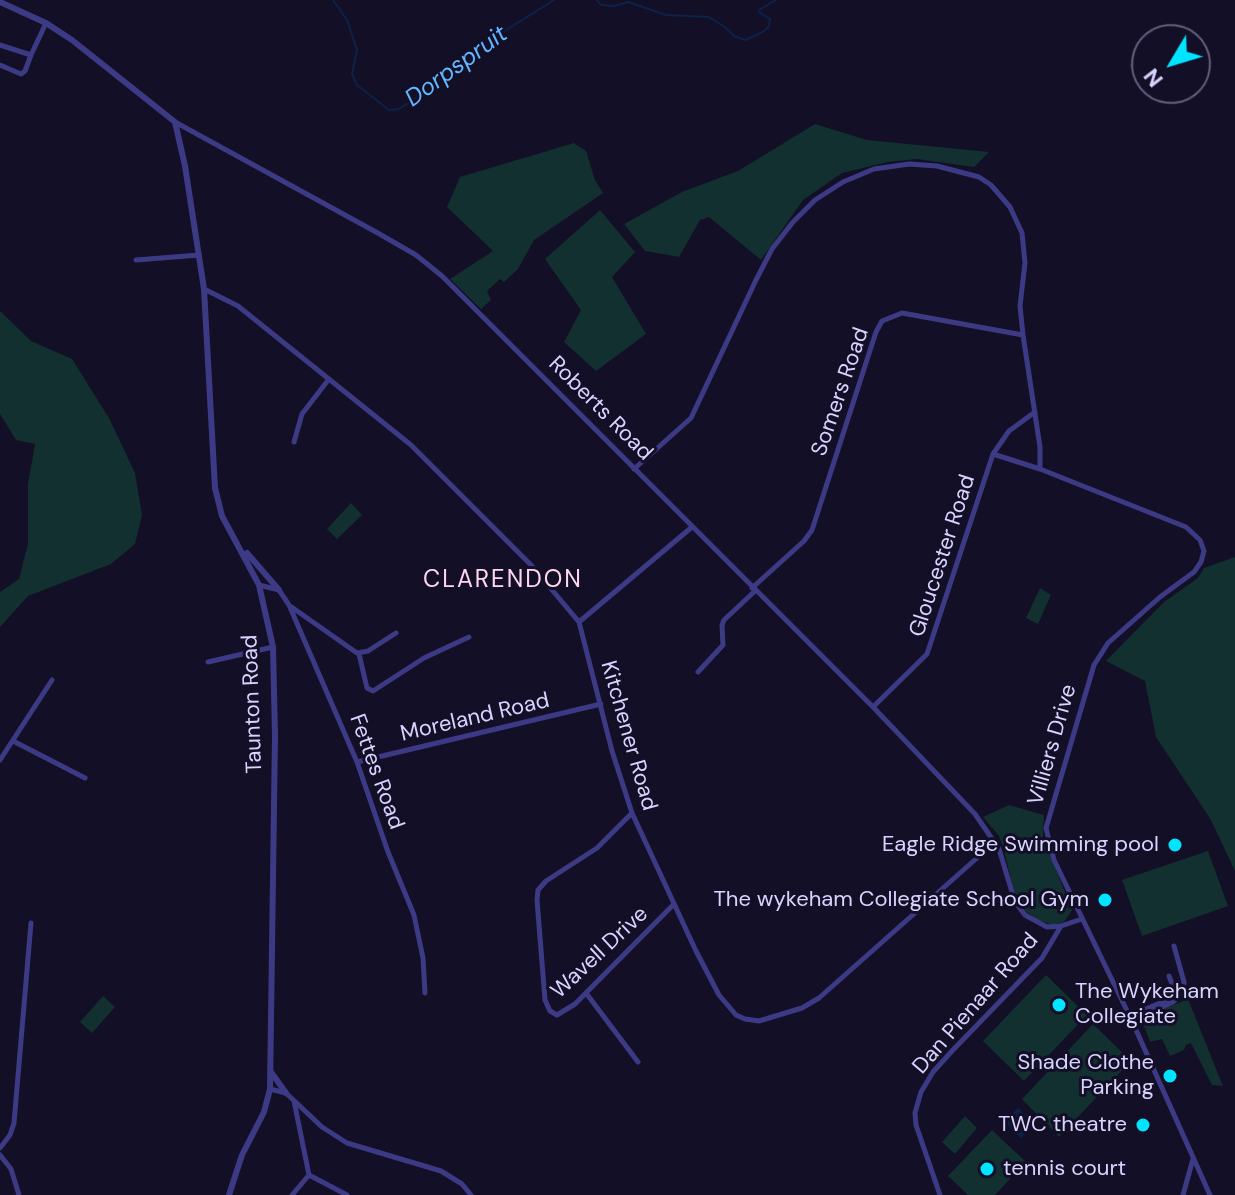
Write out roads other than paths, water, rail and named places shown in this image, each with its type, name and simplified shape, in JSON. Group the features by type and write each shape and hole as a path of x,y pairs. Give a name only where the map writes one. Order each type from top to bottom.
{"street":[{"name":"Roberts Road","path":"0,2 46,23 72,40 175,122 416,255 442,276 873,707 975,814 995,842 1020,909 1032,921 1047,927 1061,926"},
{"path":"0,65 21,74 25,71 46,23"},
{"path":"0,45 31,55"},
{"name":"Taunton Road","path":"175,122 204,289 215,488 222,516 259,585 273,647 275,736 270,1089 264,1112 242,1155 229,1195"},
{"path":"634,469 691,418 772,249 793,222 843,182 874,169 909,164 950,168 979,177 998,192 1010,207 1022,233 1025,263 1020,306 1040,469"},
{"path":"136,260 199,255"},
{"name":"Kitchener Road","path":"204,289 238,306 411,445 532,566 579,622 632,813 719,995 736,1015 759,1021 802,1008 819,998 995,842"},
{"name":"Somers Road","path":"698,672 723,645 724,620 812,530 882,321 902,313 1023,335"},
{"path":"294,442 302,414 329,379"},
{"name":"Gloucester Road","path":"873,707 927,654 993,454 1009,431 1035,412"},
{"name":"Villiers Drive","path":"993,454 1040,469 1186,527 1200,540 1204,551 1194,572 1108,643 1091,672 1046,828 1049,847 1210,1195"},
{"path":"579,622 692,527"},
{"path":"241,548 279,590"},
{"path":"259,585 279,590"},
{"name":"Fettes Road","path":"279,590 289,605 357,762 414,915 423,958 425,993"},
{"path":"289,605 359,654 367,688 373,691 413,664 469,637"},
{"path":"359,654 396,633"},
{"path":"208,662 273,647"},
{"path":"0,760 52,680"},
{"name":"Moreland Road","path":"357,762 601,704"},
{"path":"13,741 85,778"},
{"name":"Wavell Drive","path":"632,813 597,848 546,881 538,890 546,1006 553,1013 561,1013 586,993 674,904"},
{"path":"1061,926 1082,919"},
{"path":"0,1148 6,1143 14,1123 31,923"},
{"name":"Dan Pienaar Road","path":"940,1195 921,1147 916,1125 915,1113 921,1092 933,1072 1042,958 1061,926"},
{"path":"1130,1018 1173,1002 1183,993 1184,982 1174,946"},
{"path":"1130,1018 1177,996 1169,976"},
{"path":"586,993 638,1062"},
{"path":"271,1072 293,1100 322,1127 347,1143 441,1171 462,1184 471,1195"},
{"path":"270,1089 286,1093"},
{"path":"293,1100 309,1175"},
{"path":"0,1155 11,1169 19,1195"},
{"path":"1183,1195 1193,1159"},
{"path":"292,1195 309,1175"},
{"path":"309,1175 347,1195"}],"water":[{"path":"1018,1108 1034,1124 1021,1138 1004,1121"}],"waterway":[{"name":"Dorpspruit","path":"333,0 347,20 357,50 352,74 357,85 389,110 399,109 437,84 449,66 554,0"},
{"name":"Dorpspruit","path":"597,0 601,5 614,6 628,2 666,15 709,17 734,36 745,40 769,26 770,19 759,10 776,0"}],"place":[{"name":"Eagle Ridge Swimming pool","path":"1175,845"},
{"name":"The wykeham Collegiate School Gym","path":"1105,900"},
{"name":"The Wykeham Collegiate","path":"1059,1005"},
{"name":"Shade Clothe Parking","path":"1170,1076"},
{"name":"TWC theatre","path":"1143,1125"},
{"name":"tennis court","path":"987,1169"}],"district":[{"name":"CLARENDON","path":"503,581"}]}
